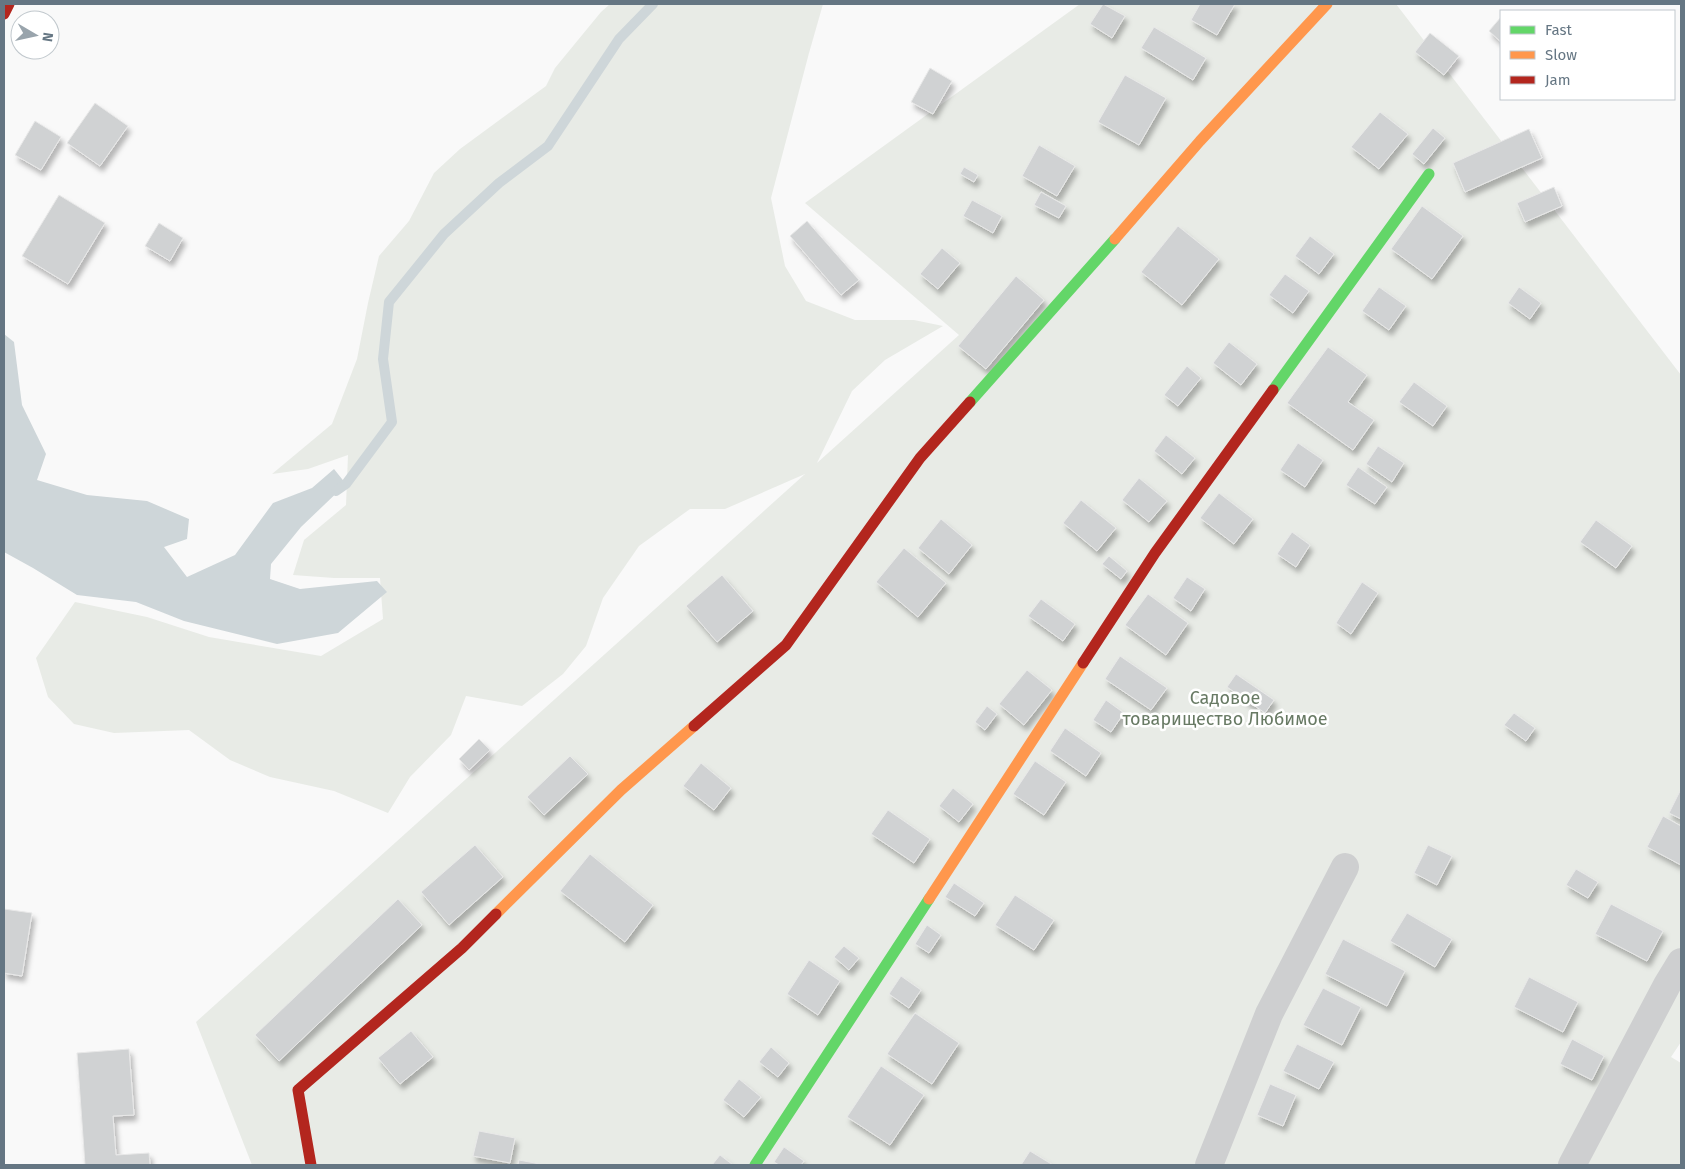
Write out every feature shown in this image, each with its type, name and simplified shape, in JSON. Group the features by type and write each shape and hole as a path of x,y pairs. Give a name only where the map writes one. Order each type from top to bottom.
{"street":[{"path":"4,14 9,4"},
{"path":"311,1165 298,1090 462,948 621,790 786,645 920,458 1082,277 1200,141 1327,4"},
{"path":"755,1165 1155,552 1429,174"},
{"path":"1209,1165 1269,1014 1345,867"},
{"path":"1572,1165 1681,962"}],"green space":[{"name":"Садовое товарищество Любимое","path":"610,4 823,4 771,198 785,266 806,301 855,320 914,320 943,326 885,360 852,391 817,463 959,335 805,203 1080,4 1396,4 1681,375 1681,1042 1671,1057 1681,1063 1681,1165 252,1165 196,1022 805,474 725,509 690,509 639,546 603,598 586,646 563,674 522,706 466,696 451,735 410,777 388,813 334,791 270,777 230,760 189,730 114,733 74,724 48,697 36,658 75,602 147,617 209,637 321,656 383,619 380,578 334,578 293,575 304,540 346,505 348,455 308,469 272,474 332,424 357,359 379,256 409,221 434,173 460,149 546,86 555,68 601,12"}],"shaded area":[{"path":"4,334 14,342 22,405 46,454 37,480 87,495 147,501 189,519 187,539 164,547 187,577 235,555 273,503 312,488 334,469 346,484 301,527 271,564 270,579 300,589 377,581 387,592 338,633 277,644 184,621 136,602 77,595 4,552"}],"building":[{"path":"1103,4 1125,16 1112,38 1090,24"},
{"path":"1200,4 1235,4 1217,35 1191,20"},
{"path":"1500,18 1500,41 1489,31"},
{"path":"1154,27 1206,58 1193,80 1141,48"},
{"path":"1430,33 1459,56 1444,75 1415,52"},
{"path":"930,68 952,81 933,114 911,102"},
{"path":"1125,75 1166,98 1139,145 1098,122"},
{"path":"95,103 128,126 100,166 67,143"},
{"path":"1380,112 1408,134 1379,169 1351,147"},
{"path":"35,121 61,137 41,170 15,155"},
{"path":"1433,128 1445,138 1424,164 1412,154"},
{"path":"1529,129 1542,158 1465,192 1453,163"},
{"path":"1039,145 1075,166 1057,196 1022,176"},
{"path":"964,167 978,175 974,182 960,174"},
{"path":"1554,187 1562,206 1525,222 1517,203"},
{"path":"1041,192 1066,206 1059,218 1034,205"},
{"path":"59,195 105,223 68,284 22,256"},
{"path":"972,200 1002,216 993,233 963,216"},
{"path":"1422,206 1463,236 1432,279 1391,249"},
{"path":"807,221 859,280 841,295 790,236"},
{"path":"159,223 183,238 170,261 145,246"},
{"path":"1178,226 1219,259 1182,305 1141,272"},
{"path":"1310,236 1334,254 1319,274 1295,256"},
{"path":"942,248 960,263 938,289 920,274"},
{"path":"1285,274 1309,291 1293,313 1269,295"},
{"path":"1016,276 1044,300 986,369 958,346"},
{"path":"1379,287 1406,306 1389,330 1362,311"},
{"path":"1519,287 1541,303 1530,319 1508,303"},
{"path":"1229,342 1257,364 1241,385 1213,363"},
{"path":"1328,347 1367,375 1348,402 1374,420 1353,450 1287,403"},
{"path":"1187,366 1201,378 1178,406 1164,395"},
{"path":"1414,382 1447,406 1433,426 1399,402"},
{"path":"1166,435 1195,458 1182,474 1154,451"},
{"path":"1298,443 1323,460 1305,487 1280,470"},
{"path":"1378,446 1404,463 1392,482 1366,464"},
{"path":"1358,467 1387,487 1375,504 1346,485"},
{"path":"1139,478 1167,501 1149,522 1122,500"},
{"path":"1219,493 1253,519 1234,544 1200,518"},
{"path":"1081,500 1116,528 1097,551 1063,523"},
{"path":"941,519 972,545 949,574 918,548"},
{"path":"1596,520 1632,546 1616,568 1580,542"},
{"path":"1292,532 1310,545 1296,567 1277,554"},
{"path":"904,548 946,583 918,617 876,582"},
{"path":"1109,556 1127,571 1121,579 1102,564"},
{"path":"722,575 753,611 717,642 686,606"},
{"path":"1187,577 1205,589 1191,611 1173,598"},
{"path":"1362,582 1378,593 1351,634 1336,623"},
{"path":"1148,594 1188,623 1166,655 1125,625"},
{"path":"1041,599 1075,624 1063,641 1028,616"},
{"path":"1120,656 1167,688 1151,710 1105,679"},
{"path":"1027,670 1052,690 1024,725 999,704"},
{"path":"1236,674 1274,700 1265,713 1227,687"},
{"path":"1106,700 1124,713 1111,732 1093,720"},
{"path":"987,706 997,714 985,730 975,722"},
{"path":"1514,713 1535,728 1526,741 1504,725"},
{"path":"1065,728 1101,753 1086,776 1050,751"},
{"path":"479,739 490,750 469,770 459,759"},
{"path":"570,756 588,774 544,815 527,797"},
{"path":"1035,761 1066,782 1044,815 1013,794"},
{"path":"701,763 731,788 714,810 683,786"},
{"path":"953,788 973,804 959,822 939,806"},
{"path":"1681,789 1681,819 1669,813"},
{"path":"888,810 930,839 914,863 871,834"},
{"path":"1663,816 1681,826 1681,865 1647,847"},
{"path":"475,845 503,877 449,925 421,892"},
{"path":"1428,845 1452,856 1437,885 1414,873"},
{"path":"590,854 653,905 625,942 560,891"},
{"path":"1576,869 1598,882 1588,898 1566,885"},
{"path":"954,883 984,903 975,916 945,897"},
{"path":"1015,895 1054,920 1034,950 995,925"},
{"path":"398,899 422,925 279,1061 255,1035"},
{"path":"1611,904 1663,931 1647,961 1595,934"},
{"path":"4,909 32,913 22,976 4,973"},
{"path":"1407,913 1452,939 1435,967 1390,941"},
{"path":"927,925 941,935 929,953 915,944"},
{"path":"1343,939 1405,971 1387,1006 1325,974"},
{"path":"844,946 859,958 849,970 834,957"},
{"path":"809,960 840,981 818,1015 787,994"},
{"path":"901,976 921,990 909,1008 889,994"},
{"path":"1529,977 1578,1002 1563,1032 1514,1007"},
{"path":"1323,988 1361,1007 1342,1045 1303,1025"},
{"path":"915,1013 959,1043 932,1084 887,1054"},
{"path":"411,1031 433,1057 400,1084 378,1058"},
{"path":"1572,1039 1604,1056 1592,1080 1560,1064"},
{"path":"1297,1044 1334,1062 1319,1089 1283,1071"},
{"path":"771,1047 789,1063 778,1077 759,1062"},
{"path":"129,1049 134,1115 113,1116 116,1155 149,1153 150,1165 85,1165 77,1053"},
{"path":"881,1066 924,1095 890,1145 847,1117"},
{"path":"739,1079 761,1097 744,1117 723,1100"},
{"path":"1270,1084 1296,1095 1283,1126 1257,1115"},
{"path":"479,1131 515,1138 510,1163 473,1156"},
{"path":"784,1147 804,1161 801,1165 779,1165 774,1162"},
{"path":"1030,1151 1053,1165 1021,1165"},
{"path":"720,1155 733,1165 712,1165"},
{"path":"519,1160 545,1165 518,1165"}],"waterway":[{"path":"336,491 346,484 392,422 383,359 389,302 444,234 499,183 548,146 619,39 653,4"}],"traffic: fast":[{"path":"1273,390 1429,174"},
{"path":"970,402 1115,239"},
{"path":"755,1165 929,899"}],"traffic: slow":[{"path":"1115,239 1200,141 1327,4"},
{"path":"929,899 1083,663"},
{"path":"496,914 621,790 694,726"}],"traffic: jam":[{"path":"4,14 9,4"},
{"path":"1083,663 1155,553 1273,390"},
{"path":"694,726 786,645 920,458 970,402"},
{"path":"311,1165 298,1090 462,948 496,914"}]}
